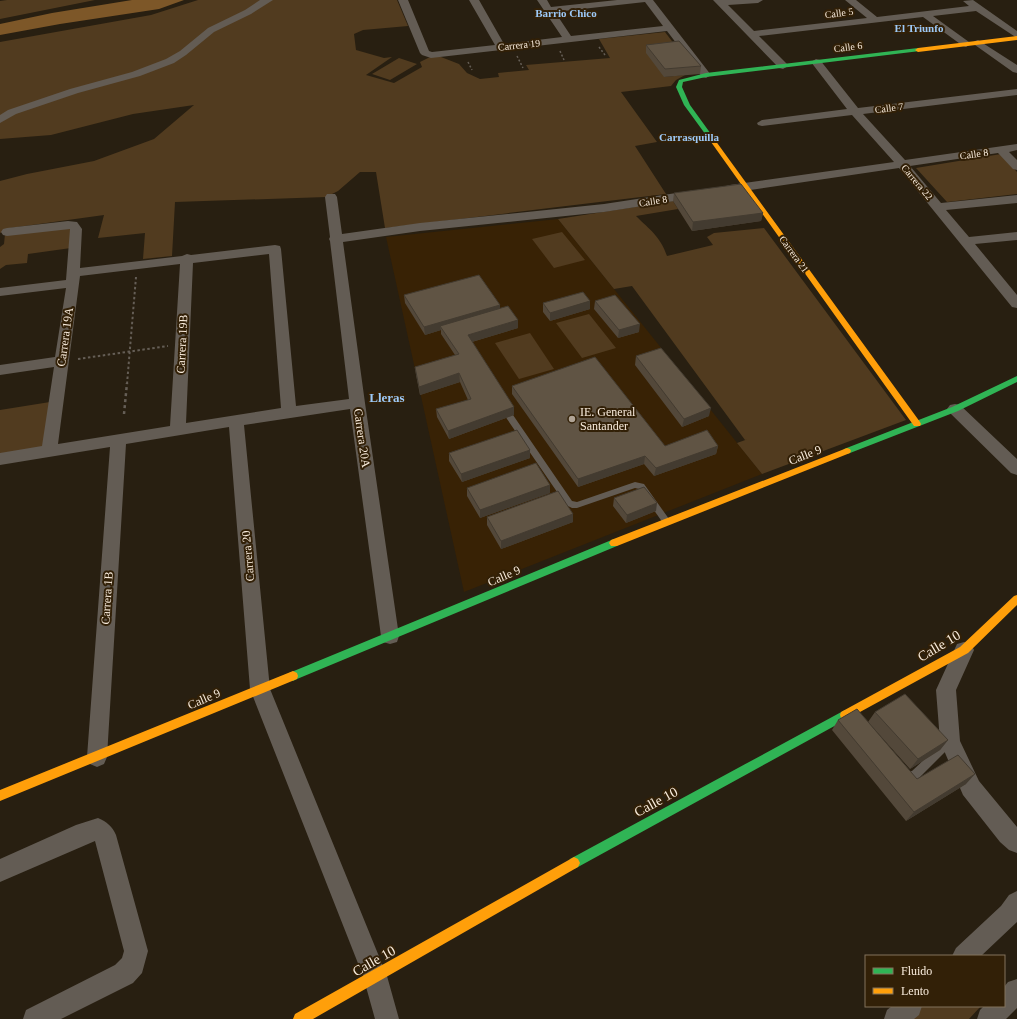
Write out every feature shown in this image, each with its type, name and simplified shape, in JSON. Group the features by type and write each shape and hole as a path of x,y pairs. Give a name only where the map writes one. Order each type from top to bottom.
{"street":[{"path":"0,120 12,112 74,91 136,74 170,61 183,53 211,30 248,12 260,3 268,0"},
{"name":"Carrera 19","path":"404,0 425,53 428,54 670,28"},
{"path":"474,0 501,47"},
{"path":"542,0 568,40"},
{"path":"549,10 642,0"},
{"path":"648,0 706,75"},
{"path":"719,2 758,0"},
{"path":"850,0 875,20"},
{"path":"967,0 1017,37"},
{"path":"719,2 784,66"},
{"name":"Calle 5","path":"751,34 977,8"},
{"path":"925,14 966,44"},
{"name":"Calle 6","path":"681,81 706,75 978,43 1017,37"},
{"path":"978,43 1017,70"},
{"name":"Carrera 22","path":"816,62 855,112 902,164 1017,304"},
{"name":"Carrera 21","path":"681,81 679,87 687,105 916,424"},
{"name":"Calle 7","path":"762,123 1017,92"},
{"name":"Calle 8","path":"721,190 1017,147"},
{"path":"1001,150 1017,167"},
{"name":"Calle 8","path":"335,239 420,227 604,208 706,193"},
{"name":"Carrera 20A","path":"331,197 335,239 357,403 390,636"},
{"path":"937,206 1017,199"},
{"name":"Carrera 19A","path":"7,232 73,225 76,229 73,278 49,450"},
{"path":"965,241 1017,236"},
{"path":"0,292 137,265 275,249 289,412"},
{"name":"Carrera 19B","path":"178,430 187,258"},
{"path":"999,282 1017,280"},
{"path":"0,370 61,361"},
{"name":"Calle 9","path":"0,796 666,521 916,424 955,408 1017,379"},
{"path":"0,459 49,450 236,422 289,412 357,403"},
{"path":"955,408 1017,469"},
{"name":"Carrera 20","path":"236,422 260,689 375,976 387,1019"},
{"name":"Carrera 1B","path":"97,757 118,440"},
{"name":"Calle 10","path":"300,1019 537,883 849,716 964,650 1017,599"},
{"path":"964,650 946,690 950,741 971,788 1014,835"},
{"path":"0,871 84,833 98,829 105,835 136,951 133,964 124,974 35,1019"},
{"path":"965,955 1008,914 1017,903"},
{"path":"1005,1003 1017,991"},
{"path":"896,1019 909,1007"},
{"path":"989,1019 1000,1007"}],"lane":[{"path":"510,417 568,503 577,505 635,485 641,486 666,521"},
{"path":"895,770 900,776 907,778 914,776 950,741"}],"path":[{"path":"124,414 137,265"},
{"path":"61,361 182,344"}],"shaded area":[{"path":"95,0 0,19 0,1"},
{"path":"132,0 184,0 159,9 0,35 0,24 52,13"},
{"path":"198,0 397,0 408,26 363,30 354,34 356,50 384,58 392,57 366,75 394,83 422,67 420,62 432,56 441,57 459,64 467,73 480,79 499,77 498,73 529,70 526,65 610,58 599,39 665,32 678,49 664,77 685,75 676,80 671,86 621,92 657,142 635,146 666,194 385,228 376,172 360,172 338,191 326,197 175,202 172,256 143,259 145,233 98,238 104,215 10,228 0,233 0,181 27,174 94,161 154,139 194,105 133,114 51,135 0,139 0,42 151,15"},
{"path":"399,58 417,64 390,80 372,74"},
{"path":"1001,154 1017,172 1017,194 947,202 916,168"},
{"path":"673,201 678,209 636,216 658,238 667,256 713,245 707,237 714,233 764,228 906,420 762,474 737,443 748,439 745,440 632,286 614,289 558,219"},
{"name":"IE. General Santander","path":"558,219 762,474 464,592 386,237"},
{"path":"70,227 71,248 28,254 27,263 6,265 0,269 0,247 4,244 5,234"},
{"path":"562,232 585,260 554,268 532,239"},
{"path":"589,314 616,348 582,358 556,323"},
{"path":"530,333 554,369 519,379 495,343"},
{"path":"50,402 43,447 0,454 0,410"},
{"path":"920,1007 980,1007 969,1019 908,1019"}],"building":[{"path":"679,41 701,66 665,69 646,45"},
{"path":"741,184 763,213 693,222 674,193"},
{"path":"479,275 500,305 424,327 404,295"},
{"path":"583,292 590,301 550,313 543,303"},
{"path":"615,295 640,324 619,330 595,301"},
{"path":"508,306 518,320 468,335 514,407 448,431 436,409 471,399 459,373 419,387 415,367 459,354 440,326"},
{"path":"661,348 711,408 684,419 636,356"},
{"path":"595,357 665,446 707,430 718,446 656,468 645,456 578,479 512,386"},
{"path":"517,430 530,450 461,474 449,453"},
{"path":"536,463 550,485 480,510 467,488"},
{"path":"644,487 657,503 627,515 614,498"},
{"path":"558,491 573,514 501,541 487,517"},
{"path":"905,694 948,740 918,759 875,712"},
{"path":"857,709 917,779 958,755 975,774 914,812 838,720"}],"traffic: fast":[{"path":"713,141 687,105 679,87 681,81 706,75 918,50"},
{"path":"847,451 955,409 1017,379"},
{"path":"293,676 614,543"},
{"path":"574,863 845,715"}],"traffic: slow":[{"path":"918,50 1017,38"},
{"path":"713,141 917,424"},
{"path":"614,543 847,451"},
{"path":"845,715 964,650 1017,599"},
{"path":"0,796 293,676"},
{"path":"300,1019 574,863"}],"place":[{"name":"IE. General Santander","path":"572,419"}],"district":[{"name":"Barrio Chico","path":"566,13"},
{"name":"El Triunfo","path":"919,28"},
{"name":"Carrasquilla","path":"689,137"},
{"name":"Lleras","path":"387,397"}]}
